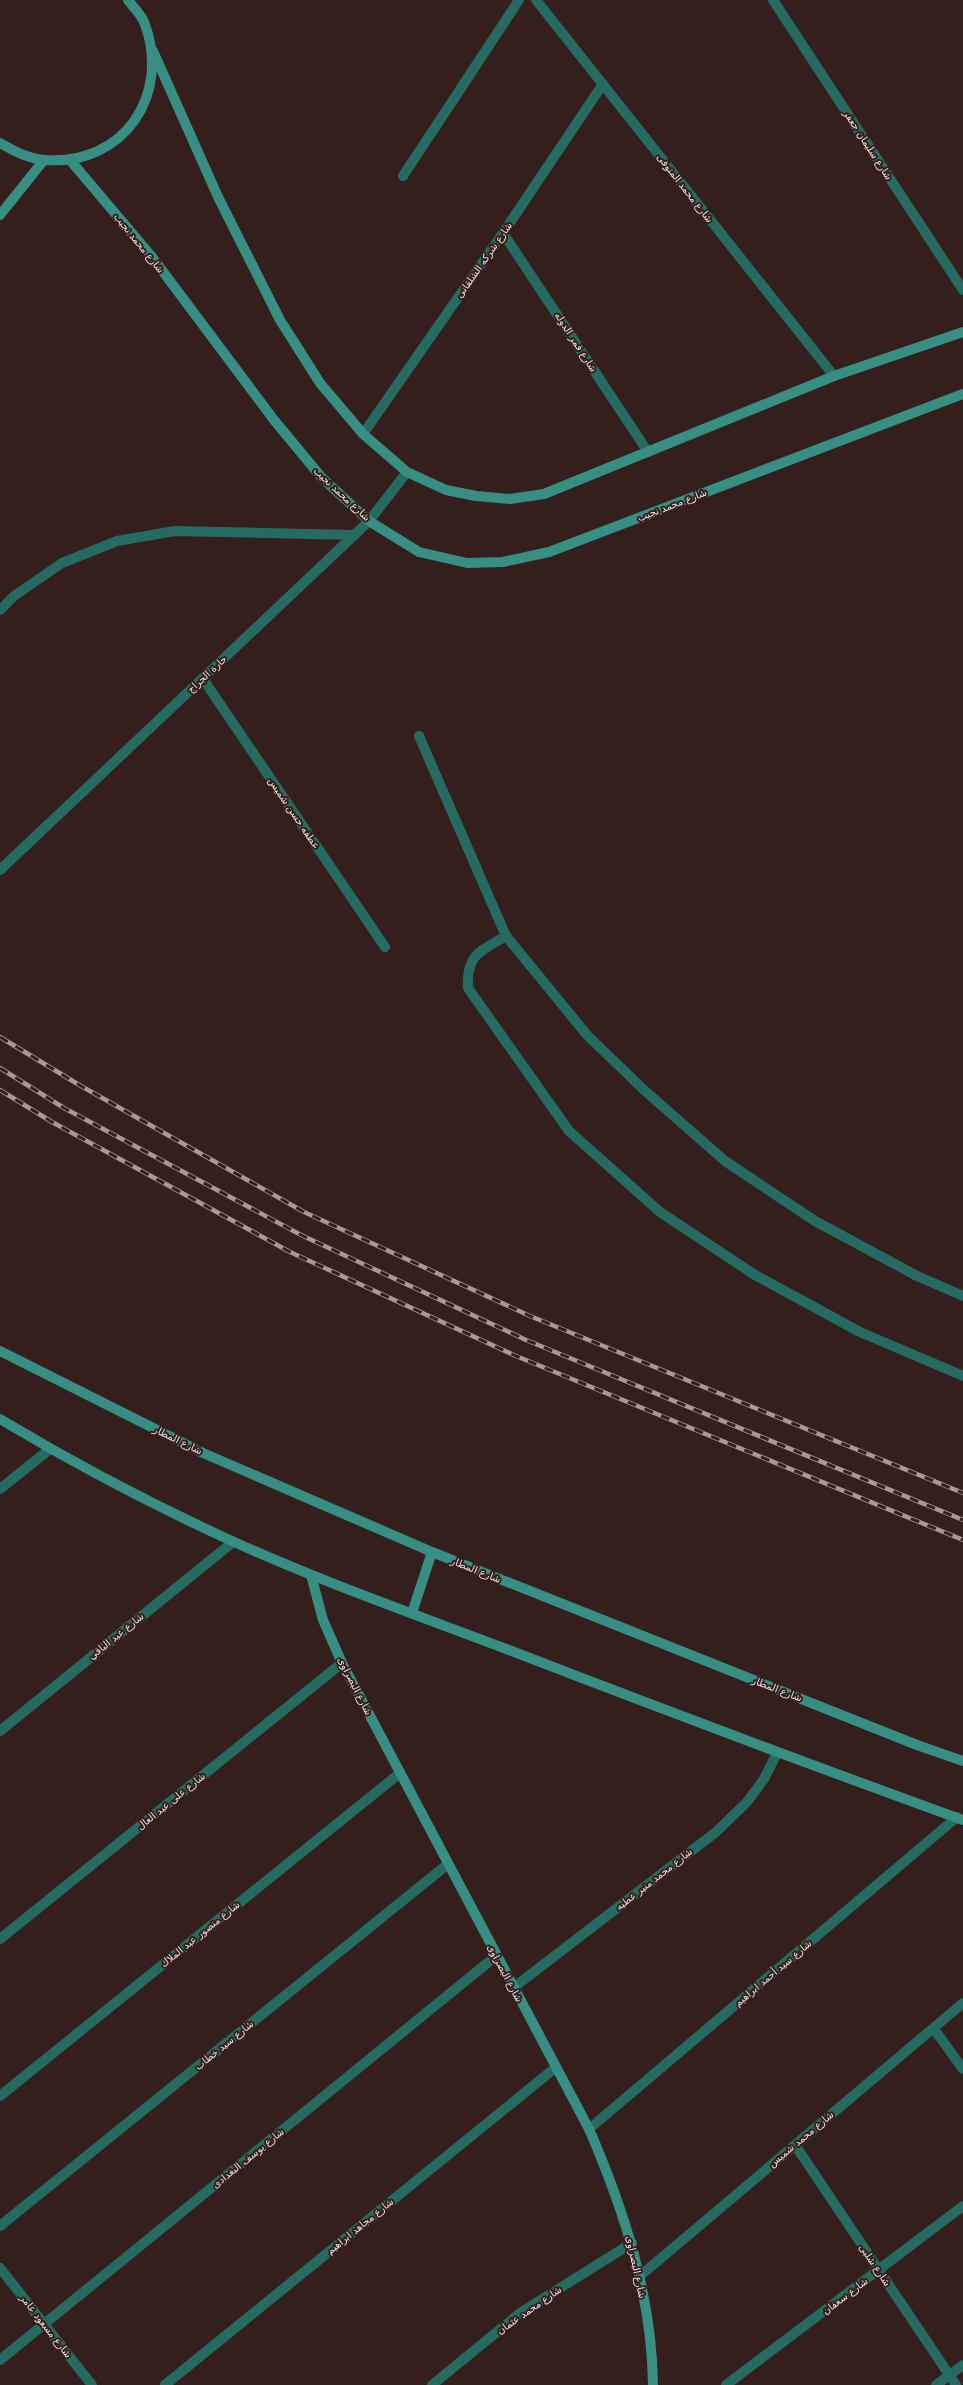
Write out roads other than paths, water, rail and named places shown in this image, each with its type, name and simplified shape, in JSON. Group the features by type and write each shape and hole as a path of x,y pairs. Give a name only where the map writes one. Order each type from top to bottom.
{"street":[{"path":"128,0 144,21 153,51 219,198 280,320 320,383 363,434 407,472 446,490 476,496 510,499 544,494 834,376 963,332"},
{"path":"403,176 519,0"},
{"name":"شارع محمد المنوفى","path":"536,0 834,376"},
{"name":"شارع سليمان جعفر","path":"773,0 963,290"},
{"path":"0,143 20,154 44,160 70,160 99,151 124,135 142,110 152,82 153,51"},
{"name":"شارع شركه الشلقانى","path":"363,434 503,233 602,84"},
{"path":"0,216 44,160"},
{"name":"شارع محمد نجيب","path":"70,160 152,257 274,420 322,478 369,521 419,552 468,563 503,562 550,552 963,394"},
{"name":"شارع قمر الدوله","path":"503,233 648,452"},
{"name":"حارة الجراج","path":"0,870 355,535 369,521 407,472"},
{"path":"0,610 14,596 62,563 117,541 175,531 355,535"},
{"name":"عطفه حسن شميس","path":"203,679 385,947"},
{"path":"419,736 506,936 588,1035 644,1090 725,1161 815,1222 917,1276 963,1296"},
{"path":"506,936 475,954 469,963 467,974 468,988 569,1131 660,1212 755,1275 860,1332 963,1376"},
{"name":"شارع المطار","path":"0,1351 203,1453 432,1552 918,1745 963,1761"},
{"path":"0,1419 50,1450 233,1542 312,1575 777,1753 960,1819"},
{"path":"0,1489 50,1450"},
{"name":"شارع عبد الباقي","path":"0,1731 233,1542"},
{"path":"412,1613 432,1552"},
{"name":"شارع البصراوى","path":"312,1575 322,1620 342,1663 588,2129 613,2185 632,2242 640,2276 653,2361 653,2385"},
{"name":"شارع على عبد العال","path":"0,1939 342,1663"},
{"name":"شارع محمد منير عطيه","path":"513,1988 716,1832 747,1802 764,1779 777,1753"},
{"name":"شارع منصور عبد الملاك","path":"0,2096 400,1772"},
{"name":"شارع سيد أحمد ابراهيم","path":"588,2129 960,1819"},
{"name":"شارع سيد خطاب","path":"0,2226 448,1864"},
{"name":"شارع يوسف البغدادى","path":"0,2360 496,1956"},
{"name":"شارع محمد شميس","path":"640,2276 963,2003"},
{"path":"934,2029 963,2069"},
{"name":"شارع مجاهد ابراهيم","path":"165,2385 555,2068"},
{"name":"شارع شلبى","path":"795,2145 956,2385"},
{"name":"شارع سعفان","path":"726,2385 963,2206"},
{"name":"شارع محمد عثمان","path":"432,2385 520,2313 632,2242"},
{"name":"شارع مسعود عامر","path":"0,2268 92,2385"},
{"path":"936,2385 963,2365"}],"railway":[{"path":"0,1037 81,1086 304,1212 530,1316 963,1493"},
{"path":"0,1068 64,1108 301,1235 526,1340 963,1520"},
{"path":"0,1090 52,1122 290,1252 516,1356 963,1540"}]}
